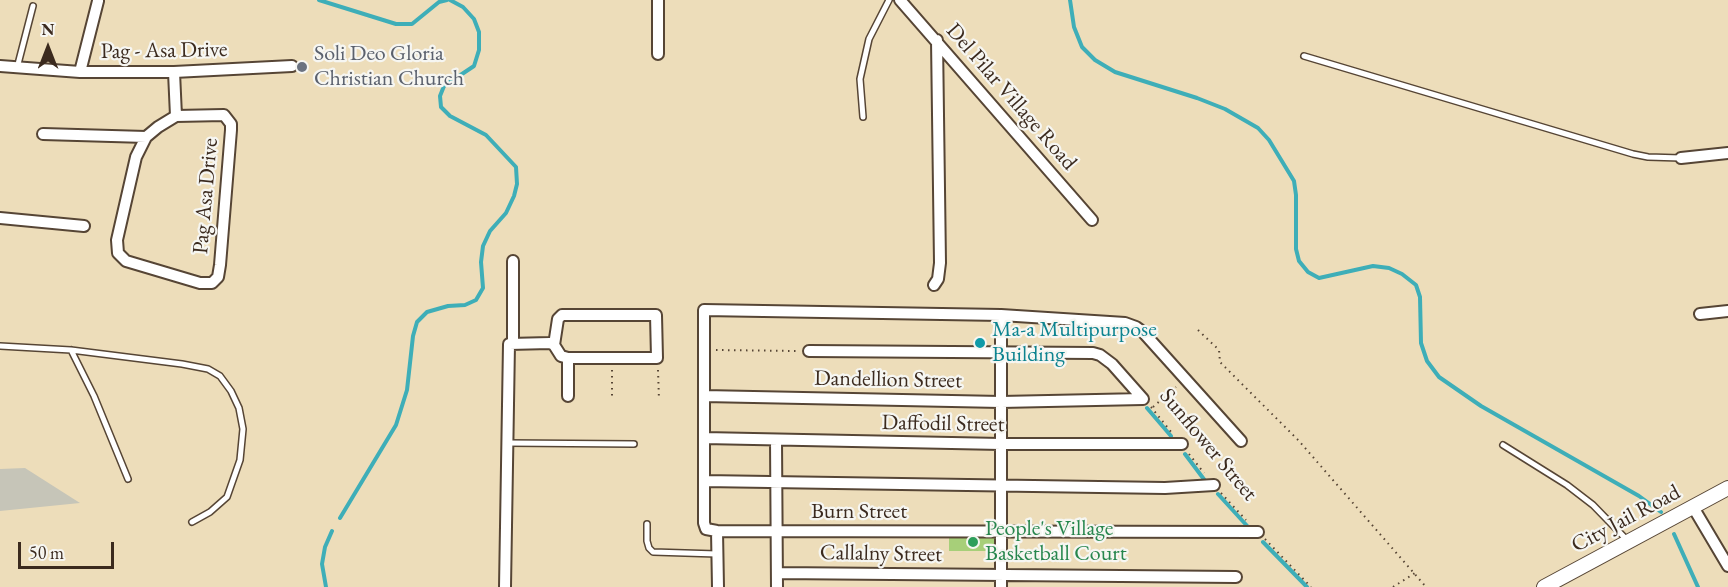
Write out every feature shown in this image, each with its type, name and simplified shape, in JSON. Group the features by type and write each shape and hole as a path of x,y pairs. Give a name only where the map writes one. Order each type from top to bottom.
{"street":[{"path":"658,0 658,54"},
{"name":"Del Pilar Village Road","path":"900,0 1092,219"},
{"path":"80,72 98,1"},
{"path":"934,285 938,279 940,263 937,40"},
{"name":"Pag - Asa Drive","path":"0,66 80,72 174,72 292,66"},
{"path":"174,72 176,116"},
{"name":"Pag Asa Drive","path":"219,114 224,115 231,124 218,277 212,283 200,283 126,261 118,253 117,240 136,157 146,137 176,116 219,114"},
{"path":"43,134 146,137"},
{"path":"1681,158 1728,153"},
{"path":"0,218 84,226"},
{"path":"513,261 513,343"},
{"path":"718,587 717,531 706,530 704,526 704,310 1001,315 1109,320 1130,324 1143,332 1241,441"},
{"path":"1700,314 1728,310"},
{"path":"505,587 509,344 550,343 561,356 568,358 657,358 656,315 562,315 558,319 554,345"},
{"path":"1001,315 1001,581"},
{"name":"Sunflower Street","path":"809,351 1085,352 1100,355 1112,364 1143,399"},
{"path":"568,358 568,396"},
{"name":"Dandellion Street","path":"704,396 1001,402 1143,399"},
{"name":"Daffodil Street","path":"704,438 1001,444 1182,444"},
{"path":"776,440 777,587"},
{"path":"704,481 1165,488 1214,485"},
{"name":"City Jail Road","path":"1544,587 1728,488"},
{"path":"1692,507 1728,566"},
{"name":"Burn Street","path":"717,531 1258,532"},
{"name":"Callalny Street","path":"777,573 1001,581 1236,577"}],"lane":[{"path":"863,117 860,79 869,39 890,0"},
{"path":"17,68 33,6"},
{"path":"1304,56 1633,154 1681,158"},
{"path":"0,346 71,350 208,369 220,376 231,391 239,408 243,429 240,460 227,496 210,512 192,522"},
{"path":"71,350 94,396 128,479"},
{"path":"507,443 634,444"},
{"path":"1503,445 1567,485 1585,499 1628,541"},
{"path":"647,524 647,542 653,552 717,554"}],"path":[{"path":"1198,330 1219,350 1220,362 1299,441 1426,587"},
{"path":"704,350 809,351"},
{"path":"612,358 612,399"},
{"path":"657,358 659,400"},
{"path":"1151,408 1185,379"},
{"name":"Sunflower Street","path":"1143,399 1214,485 1311,587"},
{"path":"1393,587 1415,573"}],"shaded area":[{"path":"25,468 80,503 0,511 0,469"}],"green space":[{"name":"People's Village Basketball Court","path":"949,533 996,533 996,551 949,551"}],"waterway":[{"path":"319,0 396,24 412,24 439,2 447,0"},
{"path":"340,518 396,425 407,390 413,336 417,322 427,312 448,306 465,305 476,300 483,288 481,262 483,246 490,231 506,213 517,184 516,167 486,135 450,116 441,107 440,96 444,86 474,66 479,50 479,32 474,19 463,7 450,0"},
{"path":"1070,0 1074,27 1082,47 1095,60 1115,72 1225,109 1258,128 1269,140 1294,181 1296,249 1299,261 1308,272 1319,278 1373,266 1389,268 1402,274 1416,285 1420,297 1421,343 1427,361 1439,377 1481,406 1639,496 1661,512"},
{"path":"1147,408 1171,436"},
{"path":"1185,454 1206,482"},
{"path":"1218,494 1249,528"},
{"path":"326,587 322,564 325,547 332,531"},
{"path":"1674,534 1698,587"},
{"path":"1263,542 1307,587"}],"place":[{"name":"Soli Deo Gloria Christian Church","path":"302,67"},
{"name":"Ma-a Multipurpose Building","path":"980,343"},
{"name":"People's Village Basketball Court","path":"973,542"}]}
